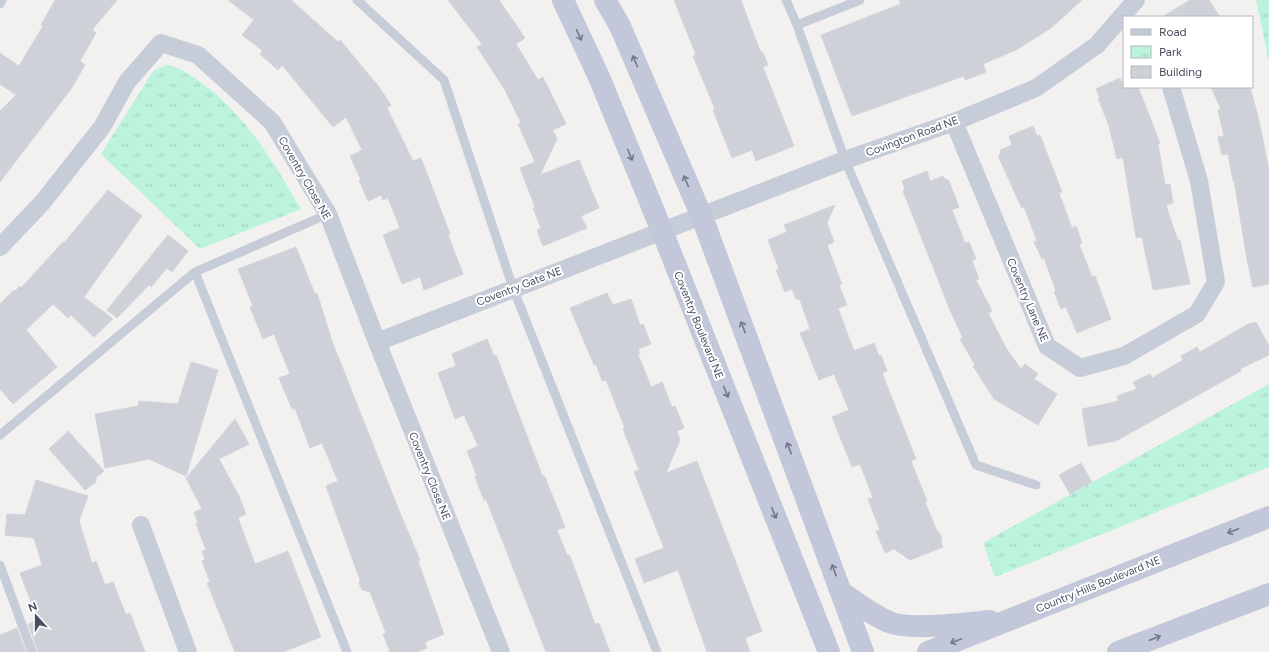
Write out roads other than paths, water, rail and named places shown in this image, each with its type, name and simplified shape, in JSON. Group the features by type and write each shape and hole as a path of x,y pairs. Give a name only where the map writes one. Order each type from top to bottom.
{"street":[{"name":"Coventry Boulevard NE","path":"562,0 598,77 662,231 829,652"},
{"path":"606,0 620,26 702,217 863,652"},
{"name":"Covington Road NE","path":"662,231 702,217 845,160 954,122 1036,88 1097,45 1123,17"},
{"name":"Coventry Close NE","path":"0,248 42,203 102,127 128,82 160,43 198,54 272,122 328,214 376,342 500,652"},
{"name":"Coventry Lane NE","path":"954,122 1047,346 1080,368 1124,356 1197,314 1216,282 1199,181 1171,88"},
{"name":"Coventry Gate NE","path":"376,342 662,231"},
{"name":"Country Hills Boulevard NE","path":"928,652 1269,517"},
{"path":"141,525 188,652"},
{"path":"842,593 877,617 891,623 920,626 1011,620"},
{"path":"1118,652 1269,594"}],"lane":[{"path":"0,4 2,0"},
{"path":"356,0 444,80 513,288 657,652"},
{"path":"786,0 797,26 845,160 976,465 1036,485"},
{"path":"797,26 860,0"},
{"path":"0,435 195,272 328,214"},
{"path":"195,272 347,652"},
{"path":"0,565 32,652"}]}
